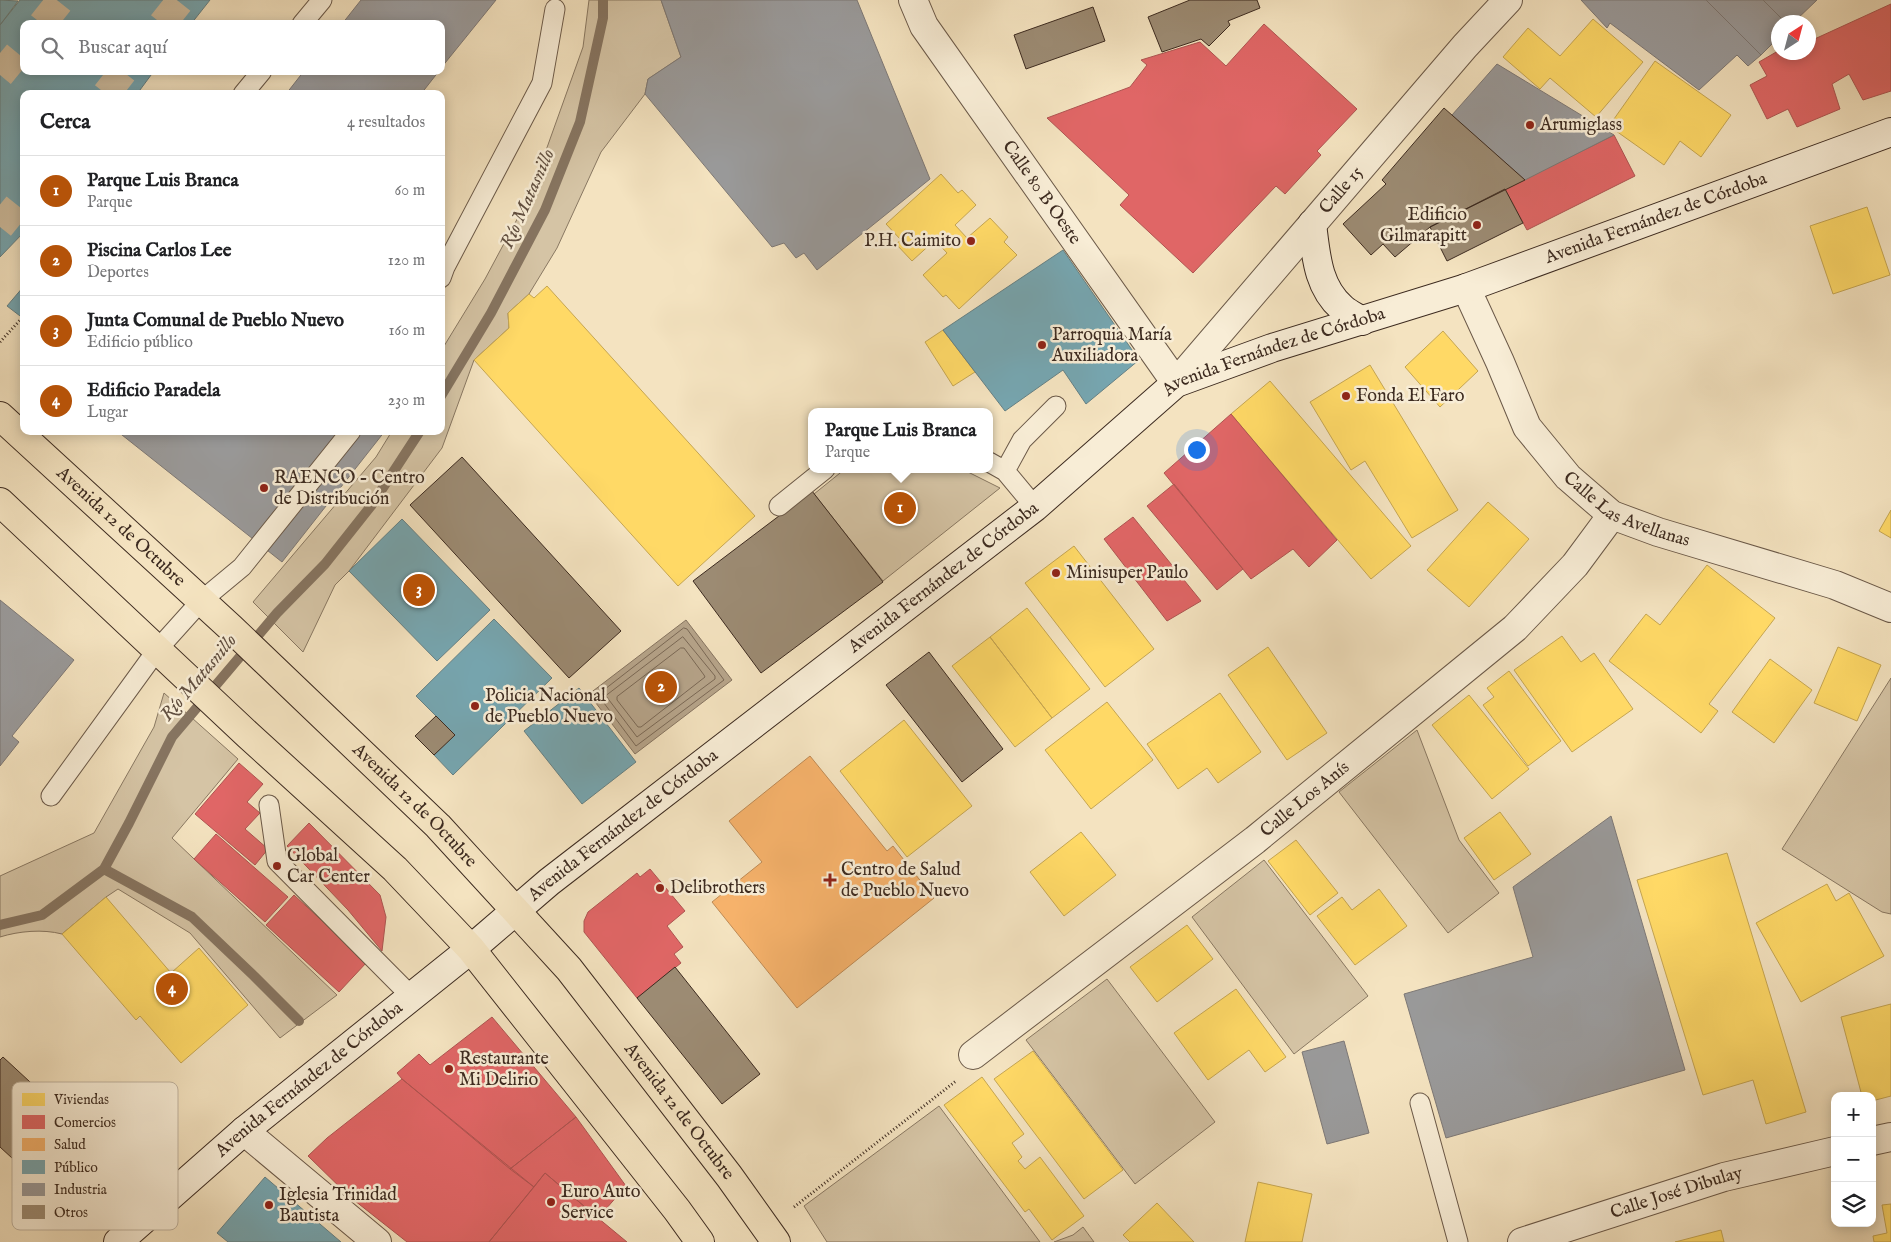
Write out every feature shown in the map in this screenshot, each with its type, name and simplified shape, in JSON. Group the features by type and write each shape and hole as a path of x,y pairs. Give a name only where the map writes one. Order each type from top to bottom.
{"main road":[{"name":"Avenida 12 de Octubre","path":"0,416 20,434"},
{"name":"Avenida 12 de Octubre","path":"21,435 231,628 438,826 569,969 729,1176 776,1242"},
{"path":"0,502 248,735 396,869 471,949 671,1202 700,1242"}],"street":[{"name":"Calle 80 B Oeste","path":"913,0 924,26 1176,383"},
{"name":"Calle 15","path":"1176,383 1504,1"},
{"name":"Avenida Fernández de Córdoba","path":"178,1189 244,1130 471,949 514,910 549,882 1035,507 1176,383 1272,348 1466,288 1891,132"},
{"path":"1312,224 1318,269 1327,290 1342,308 1362,321"},
{"name":"Calle Las Avellanas","path":"1466,288 1527,427 1568,477 1612,515 1658,532 1835,585 1891,608"},
{"name":"Calle Los Anís","path":"973,1055 1255,840 1515,628 1575,564 1612,515"},
{"path":"244,1130 376,1242"},
{"path":"1876,1141 1891,1137"},
{"name":"Calle José Dibulay","path":"1522,1242 1724,1177 1831,1152"},
{"name":"Avenida Fernández de Córdoba","path":"118,1242 132,1230"}],"lane":[{"path":"305,20 322,0"},
{"path":"445,267 542,83 555,9"},
{"path":"246,90 259,75"},
{"path":"1035,507 997,466 1056,406"},
{"path":"51,796 157,650 202,601 242,568 348,435"},
{"path":"779,506 820,473"},
{"path":"269,806 277,861 411,996"},
{"path":"1420,1102 1458,1242"}],"path":[{"path":"0,342 20,320"},
{"path":"794,1207 964,1075 973,1055"}],"shaded area":[{"path":"589,0 661,0 681,57 648,79 645,94 601,152 557,248 529,294 508,313 509,328 474,360 442,448 349,571 335,585 303,652 253,602 376,457 390,435 445,435 445,344 485,279 530,195 583,47"},
{"path":"840,473 970,473 1000,488 883,581 814,494"},
{"path":"1891,678 1891,914 1882,912 1782,849"},
{"path":"164,693 238,759 172,838 337,995 280,1038 190,933 118,889 62,934 31,931 0,937 0,876 94,833 154,727"},
{"path":"1417,730 1459,840 1499,893 1448,933 1339,792"},
{"path":"1264,860 1368,996 1294,1054 1192,917"},
{"path":"1107,979 1215,1122 1135,1184 1026,1040"},
{"path":"939,1106 1040,1242 827,1242 804,1206"},
{"path":"1083,1227 1094,1242 1054,1242 1073,1235"}],"water":[{"path":"686,620 732,680 635,754 589,694"}],"building: Viviendas":[{"path":"1593,19 1643,62 1596,117 1550,78 1540,89 1503,57 1528,28 1560,56"},
{"path":"1655,61 1731,115 1701,157 1680,141 1664,165 1609,126"},
{"name":"P.H. Caimito","path":"941,174 958,193 962,190 976,205 955,225 967,238 990,218 1008,237 1004,242 1017,255 959,309 946,295 943,297 923,275 947,253 935,240 912,261 896,244 901,240 886,224"},
{"path":"1867,207 1890,275 1833,294 1810,226"},
{"path":"547,286 755,516 678,586 474,360 509,328 508,313 529,294 534,298"},
{"path":"943,330 975,372 953,386 925,342"},
{"path":"1443,331 1478,371 1440,407 1405,367"},
{"path":"1370,365 1458,510 1412,538 1365,461 1351,470 1310,402"},
{"path":"1270,381 1411,546 1371,579 1231,414"},
{"path":"1488,502 1529,539 1469,607 1427,570"},
{"path":"1891,510 1891,538 1879,531"},
{"path":"1074,546 1154,649 1105,687 1025,583"},
{"path":"1707,565 1775,618 1709,704 1718,711 1701,733 1609,661 1646,614 1660,625"},
{"path":"1027,608 1090,689 1052,718 990,637"},
{"path":"1562,636 1581,662 1594,653 1633,709 1572,752 1514,670"},
{"path":"990,637 1052,718 1015,747 952,666"},
{"path":"1268,647 1327,733 1287,760 1228,675"},
{"path":"1838,647 1881,665 1857,721 1814,703"},
{"path":"1770,659 1812,690 1774,743 1732,712"},
{"path":"1509,671 1561,741 1528,766 1483,705 1494,697 1487,688"},
{"path":"1220,693 1261,752 1218,783 1207,768 1178,789 1147,744"},
{"path":"1469,695 1529,769 1492,799 1432,725"},
{"path":"1107,702 1153,760 1091,809 1045,750"},
{"path":"904,720 972,806 907,857 840,771"},
{"path":"1500,812 1531,854 1494,880 1464,838"},
{"path":"1081,832 1116,875 1064,916 1030,872"},
{"path":"1296,840 1338,893 1310,915 1268,861"},
{"path":"1727,853 1806,1112 1766,1124 1753,1080 1703,1095 1637,880"},
{"path":"1827,884 1836,901 1849,893 1884,956 1801,1002 1756,923"},
{"path":"1379,889 1407,926 1355,965 1317,916 1342,897 1352,910"},
{"path":"106,897 171,973 199,948 248,1005 181,1063 140,1016 136,1020 62,934"},
{"path":"1187,925 1213,959 1157,1002 1130,967"},
{"path":"1236,989 1286,1057 1265,1072 1249,1050 1208,1080 1174,1033"},
{"path":"1891,1004 1891,1096 1876,1100 1876,1092 1861,1092 1841,1017"},
{"path":"1033,1051 1123,1170 1084,1199 994,1079"},
{"path":"982,1077 1024,1134 1012,1143 1022,1157 1018,1161 1025,1169 1040,1157 1084,1216 1052,1240 1029,1209 1025,1212 944,1105"},
{"path":"1258,1182 1312,1194 1302,1242 1245,1242"},
{"path":"1157,1203 1194,1242 1130,1242 1123,1235"},
{"path":"1891,1204 1891,1242 1874,1242 1873,1236 1887,1233 1882,1205"},
{"path":"1721,1230 1724,1242 1675,1242 1679,1241"}],"building: Comercios":[{"path":"1891,4 1891,91 1863,100 1849,74 1832,84 1840,109 1797,127 1788,109 1767,119 1750,85 1767,76 1759,62 1771,55 1771,60 1816,60 1816,38"},
{"path":"1264,24 1357,109 1317,151 1321,155 1285,194 1276,186 1193,273 1120,205 1129,195 1047,118 1130,87 1147,65 1141,60 1200,42 1226,66"},
{"path":"1614,135 1635,176 1527,230 1505,189"},
{"path":"1231,414 1337,540 1309,567 1293,549 1251,579 1164,473"},
{"path":"1174,484 1243,569 1217,590 1147,506"},
{"path":"1133,517 1201,601 1167,621 1104,539"},
{"path":"239,763 263,784 247,802 260,813 245,829 268,849 255,865 195,814"},
{"path":"309,823 380,895 386,917 382,951 348,910 287,846"},
{"path":"216,834 288,897 265,922 194,859"},
{"path":"650,869 685,911 667,926 683,947 674,954 681,963 637,998 584,932 584,921 588,912 637,873 640,877"},
{"path":"294,895 367,962 339,992 266,925"},
{"path":"492,1017 576,1117 510,1169 397,1073 419,1054 430,1065"},
{"path":"402,1079 534,1187 489,1242 407,1242 350,1197 308,1156 327,1138"},
{"path":"576,1117 626,1186 598,1218 545,1173 534,1187 510,1169"},
{"name":"Euro Auto Service","path":"545,1173 598,1218 627,1242 489,1242"}],"building: Salud":[{"name":"Centro de Salud de Pueblo Nuevo","path":"810,756 887,851 893,846 934,898 797,1008 712,902 762,862 729,821"}],"building: Público":[{"path":"0,0 18,1 0,25"},
{"path":"20,0 210,0 194,20 20,20 20,75 151,75 140,90 20,90 20,236 0,257 0,25"},
{"name":"Parroquia María Auxiliadora","path":"1063,250 1139,360 1086,404 1063,370 1005,411 943,330"},
{"path":"20,291 20,316 7,306"},
{"path":"402,519 490,610 437,661 349,571"},
{"name":"Policia Nacional de Pueblo Nuevo","path":"494,619 552,678 453,775 434,755 455,735 416,696"},
{"path":"579,688 636,762 582,804 524,731"},
{"name":"Iglesia Trinidad Bautista","path":"265,1177 341,1242 228,1242 217,1233"}],"building: Industria":[{"path":"361,0 496,0 445,63 445,20 345,20"},
{"path":"661,0 857,0 930,179 817,270 804,253 796,258 784,243 772,247 645,94 648,79 681,57"},
{"path":"1581,0 1706,0 1761,55 1748,66 1737,55 1699,90 1610,23 1607,28"},
{"path":"1706,0 1763,0 1778,15 1771,15 1771,45 1761,55"},
{"path":"1763,0 1817,0 1801,15 1778,15"},
{"name":"Arumiglass","path":"1497,64 1614,135 1525,180 1452,115"},
{"path":"301,75 436,75 424,90 289,90"},
{"name":"RAENCO - Centro de Distribución","path":"122,435 382,435 282,562"},
{"path":"0,600 74,660 12,736 19,742 0,766"},
{"path":"1611,816 1685,1070 1446,1138 1404,994 1533,957 1513,887"},
{"path":"1344,1041 1369,1133 1327,1144 1302,1052"}],"building: Otros":[{"path":"1190,0 1257,0 1260,8 1228,21 1230,25 1209,46 1201,39 1162,52 1148,17"},
{"path":"1093,7 1105,41 1026,69 1014,35"},
{"path":"1444,108 1525,180 1430,227 1395,257 1383,244 1371,255 1343,224 1386,184 1382,180"},
{"name":"Edificio Gilmarapitt","path":"1505,189 1523,223 1447,261 1430,227"},
{"path":"462,457 621,631 569,678 410,505"},
{"path":"812,491 883,582 761,673 693,581"},
{"path":"929,652 1003,749 962,782 886,685"},
{"path":"436,716 455,735 434,755 415,736"},
{"path":"675,967 760,1074 722,1104 637,998"},
{"path":"3,1057 30,1082 12,1082 12,1158 0,1147 0,1060"}],"waterway":[{"name":"Río Matasnillo","path":"445,389 491,313 545,210 580,122 603,18 603,0"},
{"name":"Río Matasnillo","path":"0,925 42,915 104,869 172,737 277,613 325,564 371,506 417,435"},
{"path":"104,869 192,917 299,1021"}],"tunnel":[{"path":"45,20 61,0"},
{"path":"165,20 181,0"},
{"path":"0,75 20,51"},
{"path":"109,90 121,75"},
{"path":"0,227 20,202"}],"place":[{"name":"Arumiglass","path":"1530,125"},
{"name":"Edificio Gilmarapitt","path":"1477,225"},
{"name":"P.H. Caimito","path":"971,241"},
{"name":"Parroquia María Auxiliadora","path":"1042,345"},
{"name":"Fonda El Faro","path":"1346,396"},
{"name":"RAENCO - Centro de Distribución","path":"264,488"},
{"name":"Parque Luis Branca","path":"900,508"},
{"name":"Minisuper Paulo","path":"1056,573"},
{"name":"Junta Comunal de Pueblo Nuevo","path":"419,590"},
{"name":"Piscina Carlos Lee","path":"661,687"},
{"name":"Policia Nacional de Pueblo Nuevo","path":"475,706"},
{"name":"Global Car Center","path":"277,866"},
{"name":"Centro de Salud de Pueblo Nuevo","path":"830,880"},
{"name":"Delibrothers","path":"660,888"},
{"name":"Edificio Paradela","path":"172,989"},
{"name":"Restaurante Mi Delirio","path":"449,1069"},
{"name":"Euro Auto Service","path":"551,1202"},
{"name":"Iglesia Trinidad Bautista","path":"269,1205"}]}
